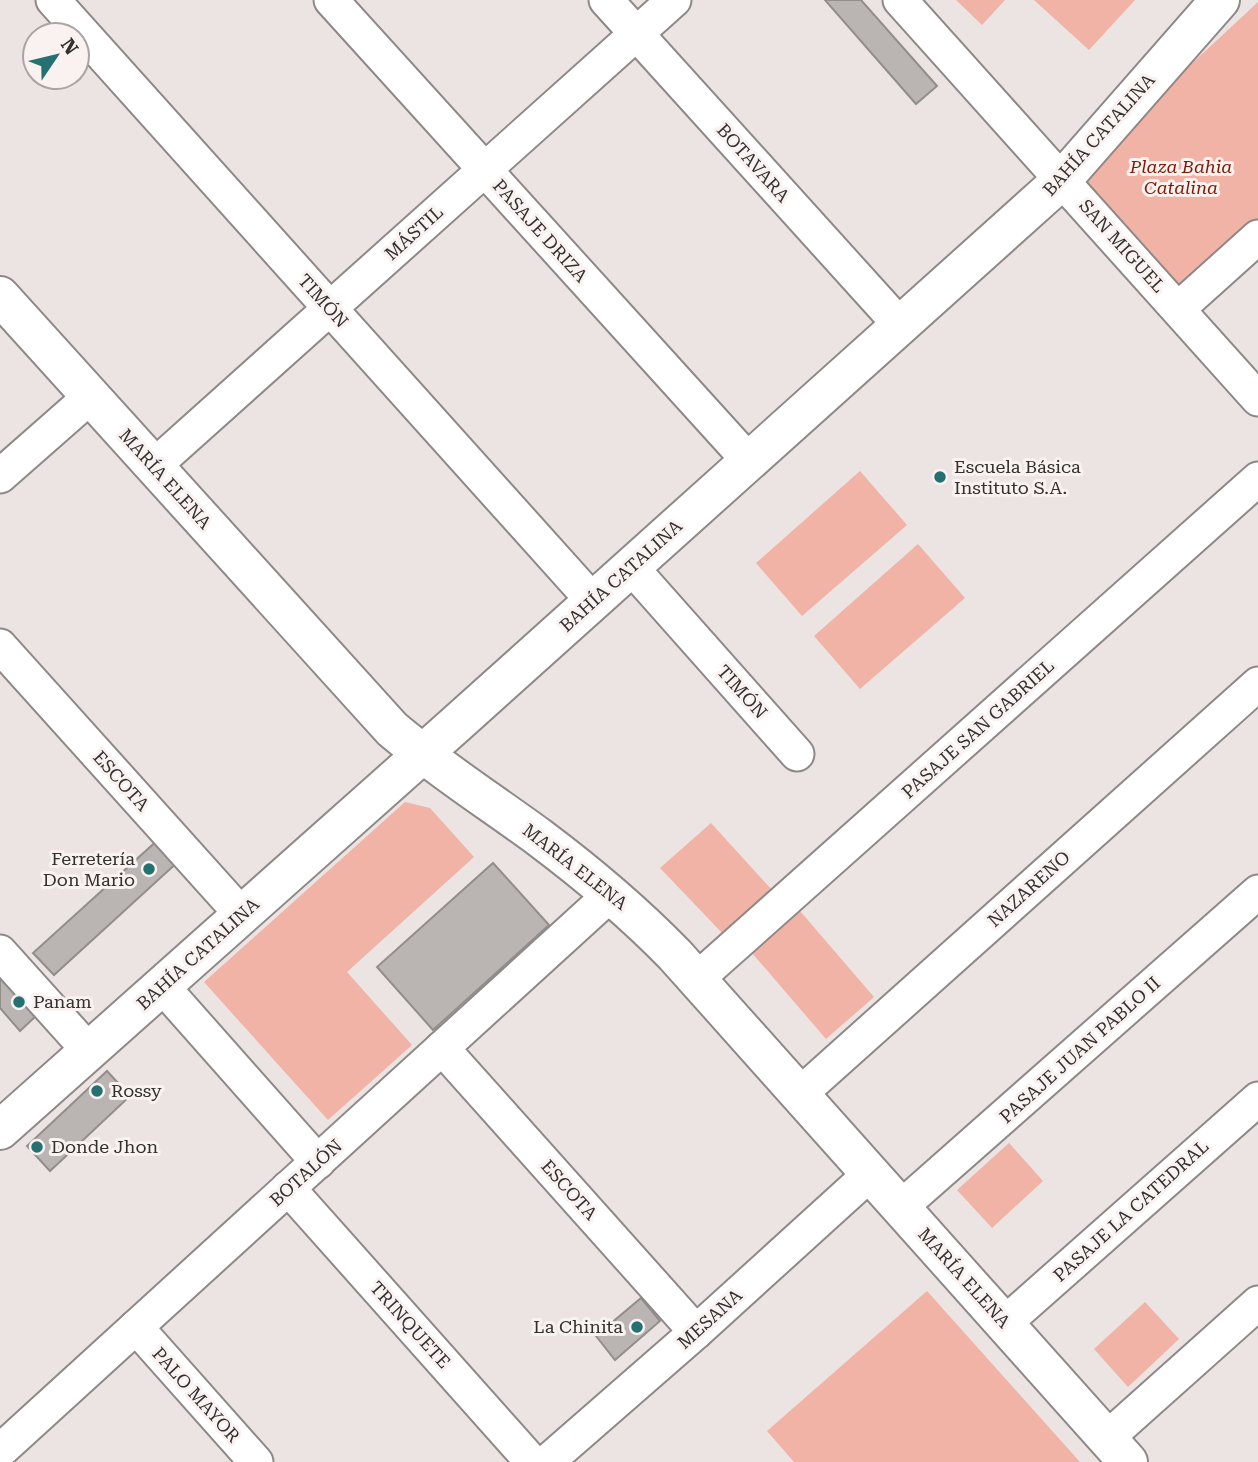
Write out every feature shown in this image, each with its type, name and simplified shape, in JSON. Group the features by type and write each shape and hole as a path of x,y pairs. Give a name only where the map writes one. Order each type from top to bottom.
{"street":[{"name":"TIMÓN","path":"53,0 593,601"},
{"name":"PASAJE DRIZA","path":"331,0 749,461"},
{"name":"BOTAVARA","path":"606,0 900,325"},
{"name":"MÁSTIL","path":"154,466 674,0"},
{"name":"SAN MIGUEL","path":"900,0 1258,399"},
{"name":"BAHÍA CATALINA","path":"0,1130 1062,180 1220,0"},
{"path":"1178,309 1258,237"},
{"name":"MARÍA ELENA","path":"0,296 392,729 422,754 539,838 643,922 697,979 1117,1450"},
{"path":"0,476 91,396"},
{"name":"PASAJE SAN GABRIEL","path":"697,979 1258,479"},
{"name":"TIMÓN","path":"631,567 797,754"},
{"name":"ESCOTA","path":"0,646 242,915"},
{"name":"NAZARENO","path":"800,1094 1258,684"},
{"name":"PASAJE JUAN PABLO II","path":"901,1207 1258,892"},
{"name":"BOTALÓN","path":"0,1451 611,894"},
{"path":"0,952 89,1051"},
{"path":"162,986 318,1162"},
{"name":"ESCOTA","path":"442,1048 696,1332"},
{"name":"PASAJE LA CATEDRAL","path":"1005,1323 1258,1099"},
{"name":"MESANA","path":"547,1462 696,1332 871,1173"},
{"name":"TRINQUETE","path":"288,1188 532,1462"},
{"path":"1117,1450 1258,1303"},
{"name":"PALO MAYOR","path":"136,1327 256,1462"}],"green space":[{"path":"956,0 1005,0 982,25"},
{"path":"1034,0 1135,0 1089,50"},
{"name":"Plaza Bahia Catalina","path":"1258,2 1258,224 1183,294 1072,175"},
{"path":"860,471 907,525 802,616 756,563"},
{"path":"918,544 965,598 860,689 814,636"},
{"path":"405,802 430,808 474,857 347,972 412,1045 328,1120 204,982"},
{"path":"711,823 773,891 724,935 660,868"},
{"path":"800,911 874,997 826,1039 752,953"},
{"path":"1009,1143 1043,1181 992,1228 957,1190"},
{"path":"927,1291 1080,1462 794,1462 767,1431"},
{"path":"1145,1302 1179,1339 1128,1387 1094,1349"}],"building":[{"path":"825,0 861,0 937,86 916,104"},
{"path":"160,838 180,860 54,975 33,953"},
{"path":"493,863 549,925 433,1030 377,967"},
{"path":"0,971 38,1014 20,1031 0,1008"},
{"path":"107,1071 130,1096 50,1171 27,1146"},
{"path":"641,1298 660,1321 615,1360 596,1336"}],"place":[{"name":"Escuela Básica Instituto S.A.","path":"940,477"},
{"name":"Ferretería Don Mario","path":"149,869"},
{"name":"Panam","path":"19,1002"},
{"name":"Rossy","path":"97,1091"},
{"name":"Donde Jhon","path":"37,1147"},
{"name":"La Chinita","path":"637,1327"}]}
